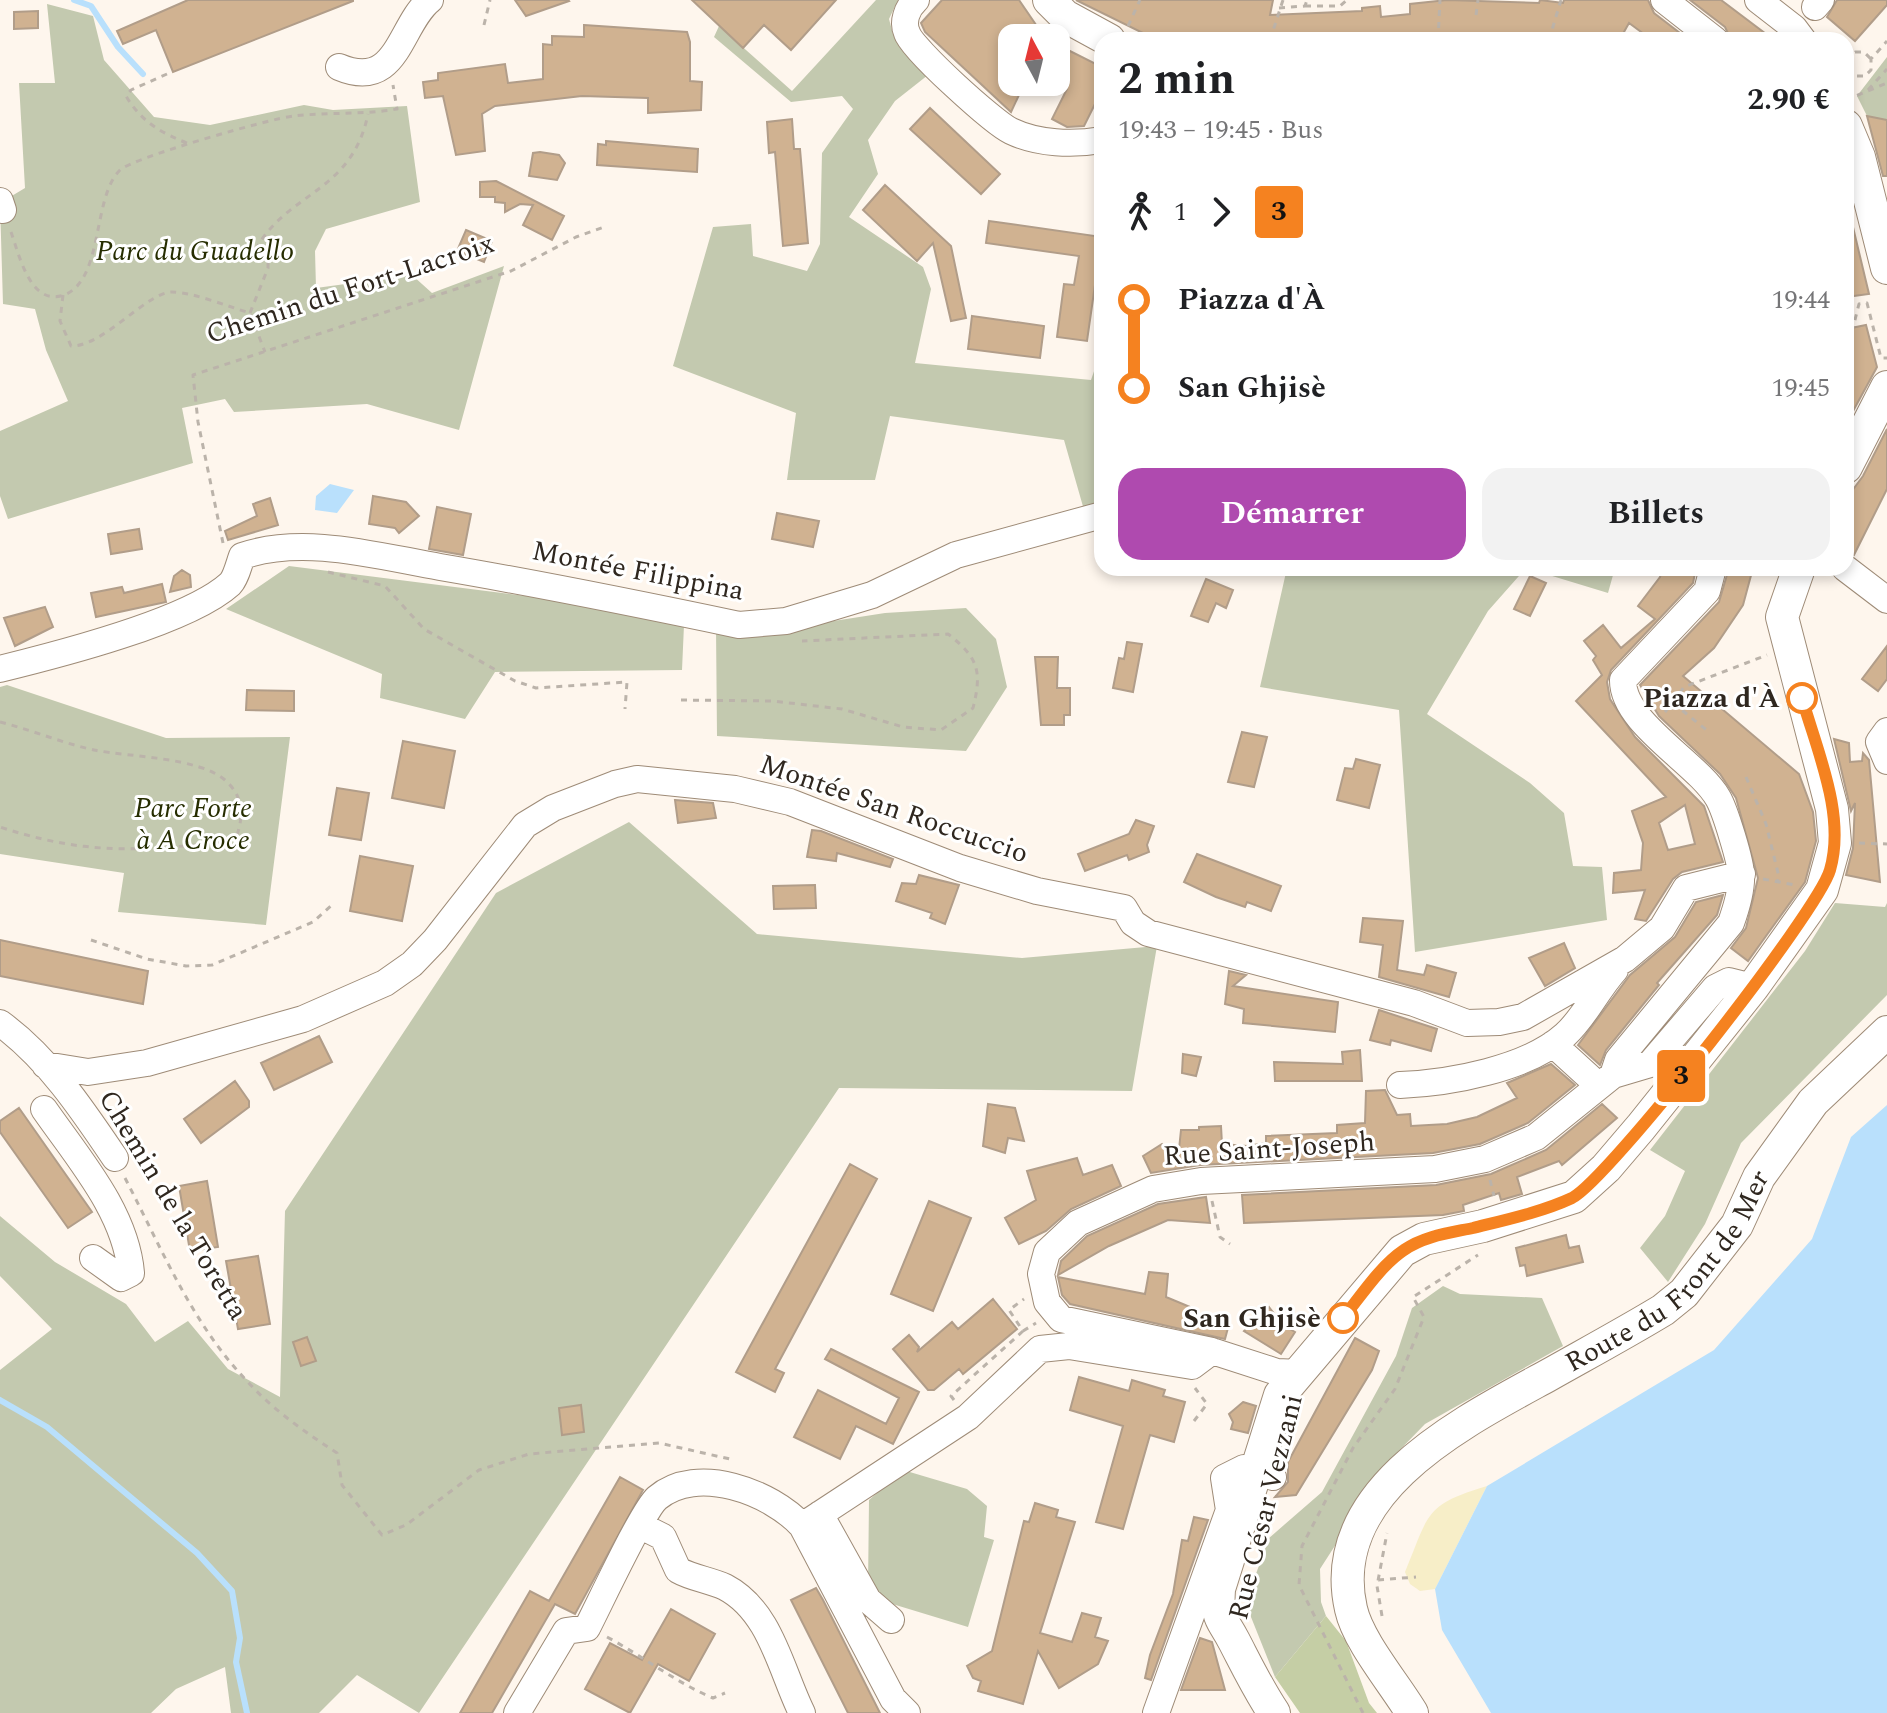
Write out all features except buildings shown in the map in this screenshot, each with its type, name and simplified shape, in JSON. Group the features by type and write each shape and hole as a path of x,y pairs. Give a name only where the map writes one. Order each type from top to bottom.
{"main road":[{"path":"1049,0 1065,16 1116,32"},
{"path":"1854,145 1887,268"},
{"path":"1854,452 1886,392"},
{"name":"Rue César Vezzani","path":"1274,1713 1250,1678 1234,1640 1220,1623 1219,1589 1297,1400 1300,1373 1375,1279 1402,1251 1424,1239 1486,1237 1574,1197 1606,1168 1753,987 1822,890 1835,843 1832,809 1782,617 1796,576"},
{"name":"Route du Front de Mer","path":"1412,1713 1383,1665 1370,1610 1368,1563 1384,1513 1410,1466 1455,1428 1663,1310 1684,1293 1737,1225 1759,1177 1813,1102 1887,1032"}],"street":[{"path":"339,67 355,73 376,69 398,52 423,6 430,0"},
{"path":"916,0 909,6 906,19 909,39 963,92 1011,131 1071,145 1094,141"},
{"path":"1664,0 1705,32"},
{"path":"1758,0 1794,32"},
{"name":"Montée Filippina","path":"242,556 268,547 356,552 578,591 739,625 765,625 872,595 956,555 1094,517"},
{"path":"0,669 141,628 206,599 232,582 242,556"},
{"path":"1854,575 1887,600"},
{"path":"1606,1081 1618,1060 1731,923 1742,874 1718,798 1652,729 1623,691 1623,680 1707,591 1711,576"},
{"path":"1887,731 1879,742 1887,761"},
{"name":"Montée San Roccuccio","path":"45,1065 88,1072 147,1063 303,1019 385,983 412,964 435,940 525,825 553,808 615,784 637,779 735,789 790,802 960,868 1037,891 1124,908 1133,923 1148,933 1414,1003 1467,1023 1499,1022 1523,1017 1625,959 1662,928 1686,888 1742,874"},
{"path":"1400,1085 1443,1083 1483,1074 1553,1044 1568,1033 1625,959"},
{"path":"1606,1081 1650,1064 1715,988 1729,981 1753,987"},
{"name":"Chemin de la Toretta","path":"0,1023 28,1044 115,1158"},
{"path":"0,1049 28,1044"},
{"path":"1553,1044 1606,1081"},
{"name":"Rue Saint-Joseph","path":"1300,1373 1277,1372 1212,1351 1061,1319 1047,1302 1041,1274 1047,1252 1078,1223 1153,1189 1208,1181 1435,1169 1485,1159 1536,1137 1606,1081"},
{"path":"44,1109 99,1188 129,1244 131,1273 121,1278 93,1258"},
{"path":"93,1127 99,1188"},
{"path":"811,1520 968,1417 1040,1349 1069,1346 1192,1366 1212,1351"},
{"path":"1156,1713 1229,1510 1224,1478 1244,1468 1264,1474"},
{"path":"517,1713 566,1631 587,1628 655,1499 689,1484 714,1483 811,1520 868,1600 891,1620"},
{"path":"811,1520 893,1699 907,1713"},
{"path":"641,1526 663,1537 678,1570 725,1587 747,1605 766,1628 802,1713"}],"path":[{"path":"484,25 490,0"},
{"path":"1120,32 1140,0"},
{"path":"1272,32 1283,0"},
{"path":"1305,6 1307,0"},
{"path":"1279,8 1340,6 1347,0"},
{"path":"1438,32 1440,0"},
{"path":"1476,15 1478,0"},
{"path":"1551,32 1561,0"},
{"path":"1854,76 1865,76 1871,70 1871,59 1887,41"},
{"path":"1854,53 1864,52 1871,59"},
{"path":"1866,92 1887,69"},
{"path":"167,74 131,90 126,96 137,114 161,133 192,145"},
{"path":"2,205 33,285 45,295 63,295 77,286 89,262 109,187 120,170 144,156 281,118 368,114 397,109 389,77"},
{"path":"1854,97 1887,83"},
{"path":"265,354 250,313 268,268 268,260 256,249 268,227 330,183 363,139 368,114"},
{"name":"Chemin du Fort-Lacroix","path":"242,556 224,547 198,422 193,375 265,354 511,271 576,237 607,226"},
{"path":"63,295 60,321 71,346 82,346 137,313 154,297 172,292 250,313"},
{"path":"1854,324 1859,304 1867,303 1881,358 1887,358"},
{"path":"325,572 385,586 424,629 515,681 536,688 627,682 625,709"},
{"path":"681,700 721,698 842,709 903,727 941,730 973,708 980,682 976,662 948,634 789,641"},
{"path":"1652,729 1684,687 1789,647"},
{"path":"1673,703 1709,732"},
{"path":"0,722 91,749 195,766 224,778 238,795 243,815 237,835 218,843 117,852 49,843 0,827"},
{"path":"1746,777 1766,824 1779,877 1777,882"},
{"path":"1742,874 1822,890"},
{"path":"91,940 147,959 186,966 212,965 313,922 334,903"},
{"name":"Chemin de la Toretta","path":"115,1158 196,1314 246,1380 293,1423 337,1453 342,1485 382,1535 406,1525 479,1470 529,1454 659,1443 730,1459 737,1467"},
{"path":"1363,1713 1299,1585 1302,1546 1353,1448 1395,1389 1424,1317 1413,1297 1486,1237 1476,1206 1495,1199 1485,1159"},
{"path":"1208,1181 1220,1237 1230,1244"},
{"path":"1194,1421 1207,1404 1195,1389"},
{"path":"1378,1580 1416,1577"},
{"path":"1319,1626 1331,1620"},
{"path":"587,1628 659,1667 675,1682 713,1698 725,1693"}],"green space":[{"path":"876,0 898,0 889,19 893,34 928,75 895,101 868,140 878,174 849,217 923,267 931,289 915,363 1091,380 1094,371 1094,507 1084,510 1064,440 890,416 875,480 787,480 796,413 673,366 713,227 751,224 753,256 807,271 820,244 822,153 853,109 842,96 791,102 714,37 719,26 792,91"},
{"name":"Parc du Guadello","path":"47,4 93,16 104,60 154,117 210,125 304,105 333,110 407,106 420,202 326,229 315,251 316,288 412,275 432,293 504,266 459,430 367,404 234,412 225,399 182,408 193,463 8,519 0,496 0,431 68,401 46,350 35,309 3,304 0,203 25,188 19,83 55,83"},
{"path":"1887,57 1887,120 1867,116 1857,96"},
{"path":"289,566 612,607 684,625 682,670 495,672 465,719 380,698 382,674 226,609"},
{"path":"1285,576 1519,576 1488,611 1427,714 1530,783 1564,813 1573,866 1602,867 1607,920 1415,952 1399,710 1260,687"},
{"path":"1552,576 1613,576 1608,593"},
{"path":"966,608 996,639 1007,687 966,751 717,736 716,628 782,629 885,613"},
{"name":"Parc Forte à A Croce","path":"7,685 166,738 290,737 266,925 118,912 124,873 0,854 0,687"},
{"path":"629,822 757,934 1022,958 1157,946 1132,1091 839,1088 419,1713 357,1675 319,1713 231,1713 225,1667 176,1689 151,1713 0,1713 0,1370 52,1329 0,1276 0,1216 55,1262 126,1304 155,1342 188,1321 228,1369 280,1397 285,1211 496,893"},
{"path":"1835,903 1885,907 1887,903 1887,995 1741,1143 1705,1224 1668,1282 1640,1248 1665,1216 1685,1171 1650,1150 1805,951"},
{"path":"1443,1286 1460,1294 1542,1298 1563,1346 1425,1424 1390,1460 1320,1569 1321,1602 1326,1616 1275,1677 1249,1612 1253,1582 1269,1538 1322,1492 1396,1356 1412,1308"},
{"path":"903,1470 967,1489 987,1506 984,1537 994,1540 968,1627 876,1599 868,1588 869,1500"},
{"path":"1326,1616 1346,1641 1369,1703 1377,1713 1300,1713 1275,1677"}],"sand":[{"path":"1487,1486 1435,1589 1420,1591 1410,1584 1405,1572 1431,1515 1451,1499"}],"water":[{"path":"330,484 354,490 337,513 315,510 316,496"},
{"path":"1887,1105 1887,1713 1491,1713 1442,1630 1435,1589 1487,1486 1714,1350 1812,1239 1851,1137"}],"waterway":[{"path":"74,0 91,6 118,47 143,74"},
{"path":"0,1400 47,1427 197,1553 232,1591 240,1638 236,1662 247,1713"}],"bus line":[{"name":"3","path":"1343,1318 1381,1271 1402,1251 1424,1239 1483,1226 1574,1197 1606,1168 1641,1127 1797,929 1822,890 1835,843 1832,809 1802,698"}],"place":[{"name":"Piazza d'À","path":"1802,698"},
{"name":"San Ghjisè","path":"1343,1318"}]}
